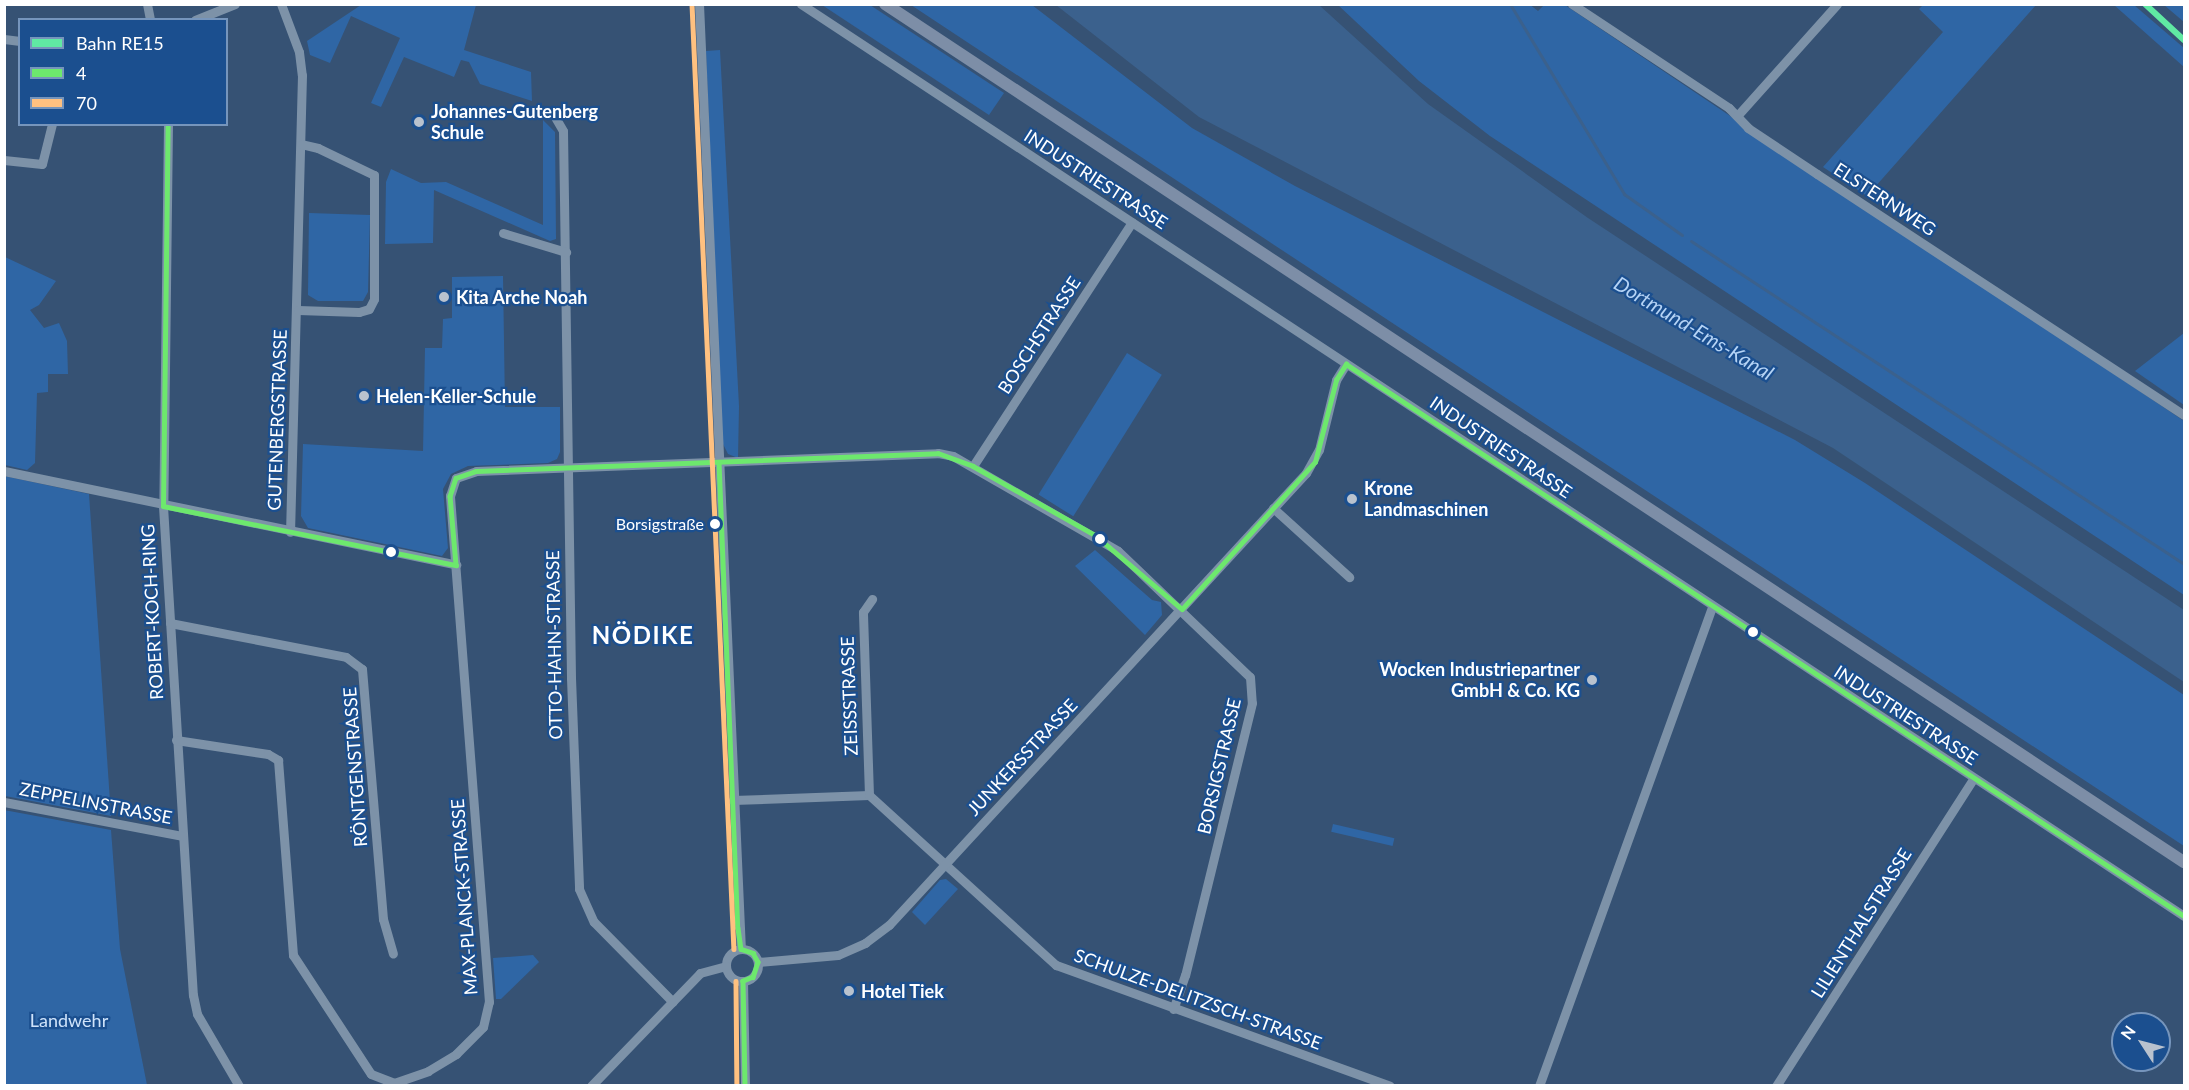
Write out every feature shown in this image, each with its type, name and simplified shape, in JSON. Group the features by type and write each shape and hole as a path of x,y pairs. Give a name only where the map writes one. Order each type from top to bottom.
{"main road":[{"path":"885,4 2184,861"}],"street":[{"path":"200,18 235,4"},
{"name":"GUTENBERGSTRASSE","path":"281,4 301,67 298,310 290,532"},
{"path":"699,4 741,949"},
{"name":"INDUSTRIESTRASSE","path":"801,4 1712,607 2184,916"},
{"name":"ELSTERNWEG","path":"1572,4 1737,116 1748,128 1807,168 2184,415"},
{"path":"1737,116 1838,4"},
{"name":"OTTO-HAHN-STRASSE","path":"555,117 563,131 567,468 579,889 594,922 673,1002"},
{"path":"4,160 42,164 52,126"},
{"name":"ROBERT-KOCH-RING","path":"168,126 162,506 182,836 196,1014 239,1086"},
{"name":"GUTENBERGSTRASSE","path":"298,310 359,312 369,309 374,299 374,175 328,152 301,144"},
{"name":"BOSCHSTRASSE","path":"973,466 1132,222"},
{"path":"503,233 566,252"},
{"name":"JUNKERSSTRASSE","path":"758,962 838,955 865,943 889,925 1182,609 1314,462 1336,380 1346,364"},
{"name":"BORSIGSTRASSE","path":"456,478 476,471 938,453 973,466 1118,551 1245,669 1253,689 1204,903 1173,1009"},
{"path":"4,471 162,506 456,565"},
{"name":"MAX-PLANCK-STRASSE","path":"176,740 268,754 278,760 288,930 299,967 363,1066 379,1080 394,1083 440,1066 483,1027 489,1002 450,496 456,478"},
{"path":"1273,508 1349,577"},
{"name":"ZEISSSTRASSE","path":"869,795 863,612 872,599"},
{"path":"1539,1086 1712,607"},
{"name":"RÖNTGENSTRASSE","path":"170,623 346,657 362,669 383,919 393,954"},
{"name":"LILIENTHALSTRASSE","path":"1776,1086 1973,779"},
{"path":"733,800 869,795"},
{"name":"SCHULZE-DELITZSCH-STRASSE","path":"869,795 1056,964 1173,1009 1390,1086"},
{"name":"ZEPPELINSTRASSE","path":"4,802 182,836"},
{"path":"591,1086 700,974 726,966 732,953 741,949 753,952 758,962 753,977 743,981 734,978 726,966"},
{"path":"743,981 745,1086"}],"green space":[{"path":"1529,4 1538,11 1544,5 1565,5 2184,421 2184,595 1490,136 1419,81 1338,5"},
{"path":"361,5 476,5 464,50 531,72 532,101 480,84 469,62 461,60 454,77 404,57 381,107 371,103 400,38 351,16 330,63 310,55 307,41"},
{"path":"822,5 870,5 1004,93 989,115"},
{"path":"911,5 1032,5 1192,128 1295,186 1795,440 1865,483 2184,695 2184,846"},
{"path":"1923,5 2036,5 1867,196 1823,167 1943,32 1919,9"},
{"path":"2114,5 2134,5 2184,48 2184,67"},
{"path":"2164,5 2184,5 2184,22"},
{"path":"720,50 739,406 738,458 728,454 722,442 706,51"},
{"path":"543,120 555,132 556,239 550,241 434,190 433,243 385,244 386,182 391,169 421,183 446,182 543,225"},
{"path":"309,213 370,215 368,292 363,301 318,301 308,295"},
{"path":"5,257 56,281 39,305 30,310 44,328 59,323 67,341 68,374 48,374 48,392 37,393 35,463 27,470 5,465"},
{"path":"503,276 505,407 560,407 560,452 557,459 548,463 468,466 451,474 443,489 448,548 442,556 308,528 301,516 303,444 423,451 425,348 442,348 443,319 452,318 452,277"},
{"path":"2184,333 2184,405 2135,371"},
{"path":"1127,353 1162,375 1073,516 1039,495"},
{"path":"4,476 89,494 111,816 5,796"},
{"path":"1095,550 1152,600 1161,602 1162,615 1145,635 1075,566"},
{"name":"Landwehr","path":"4,810 111,830 120,949 147,1085 5,1085"},
{"path":"1333,824 1394,838 1393,846 1331,832"},
{"path":"946,879 958,889 925,925 912,912 940,880"},
{"path":"533,955 539,962 501,999 496,999 493,958"}],"water":[{"name":"Dortmund-Ems-Kanal","path":"1056,5 1319,5 1428,104 1588,218 2184,610 2184,682 1833,448 1199,117"}],"waterway":[{"path":"1510,4 1624,194 1682,235"},
{"path":"1691,241 2184,564"}],"rail line":[{"name":"RE15","path":"2145,4 2184,40"}],"transit line":[{"name":"70","path":"692,4 734,949"},
{"name":"4","path":"163,506 168,126"},
{"name":"4","path":"456,478 476,471 938,453 973,466 1095,535 1182,609 1315,462 1336,380 1346,364 2184,916"},
{"name":"4","path":"719,462 738,928 741,949 753,953 758,962 753,977 743,981 745,1086"},
{"name":"4","path":"456,478 450,496 456,565"},
{"name":"4","path":"163,506 456,565"},
{"name":"70","path":"736,981 737,1086"}],"place":[{"name":"Johannes-Gutenberg Schule","path":"419,122"},
{"name":"Kita Arche Noah","path":"444,297"},
{"name":"Helen-Keller-Schule","path":"364,396"},
{"name":"Krone Landmaschinen","path":"1352,499"},
{"name":"Borsigstraße","path":"715,524"},
{"name":"Wocken Industriepartner GmbH & Co. KG","path":"1592,680"},
{"name":"Hotel Tiek","path":"849,991"}],"district":[{"name":"NÖDIKE","path":"643,635"}]}
